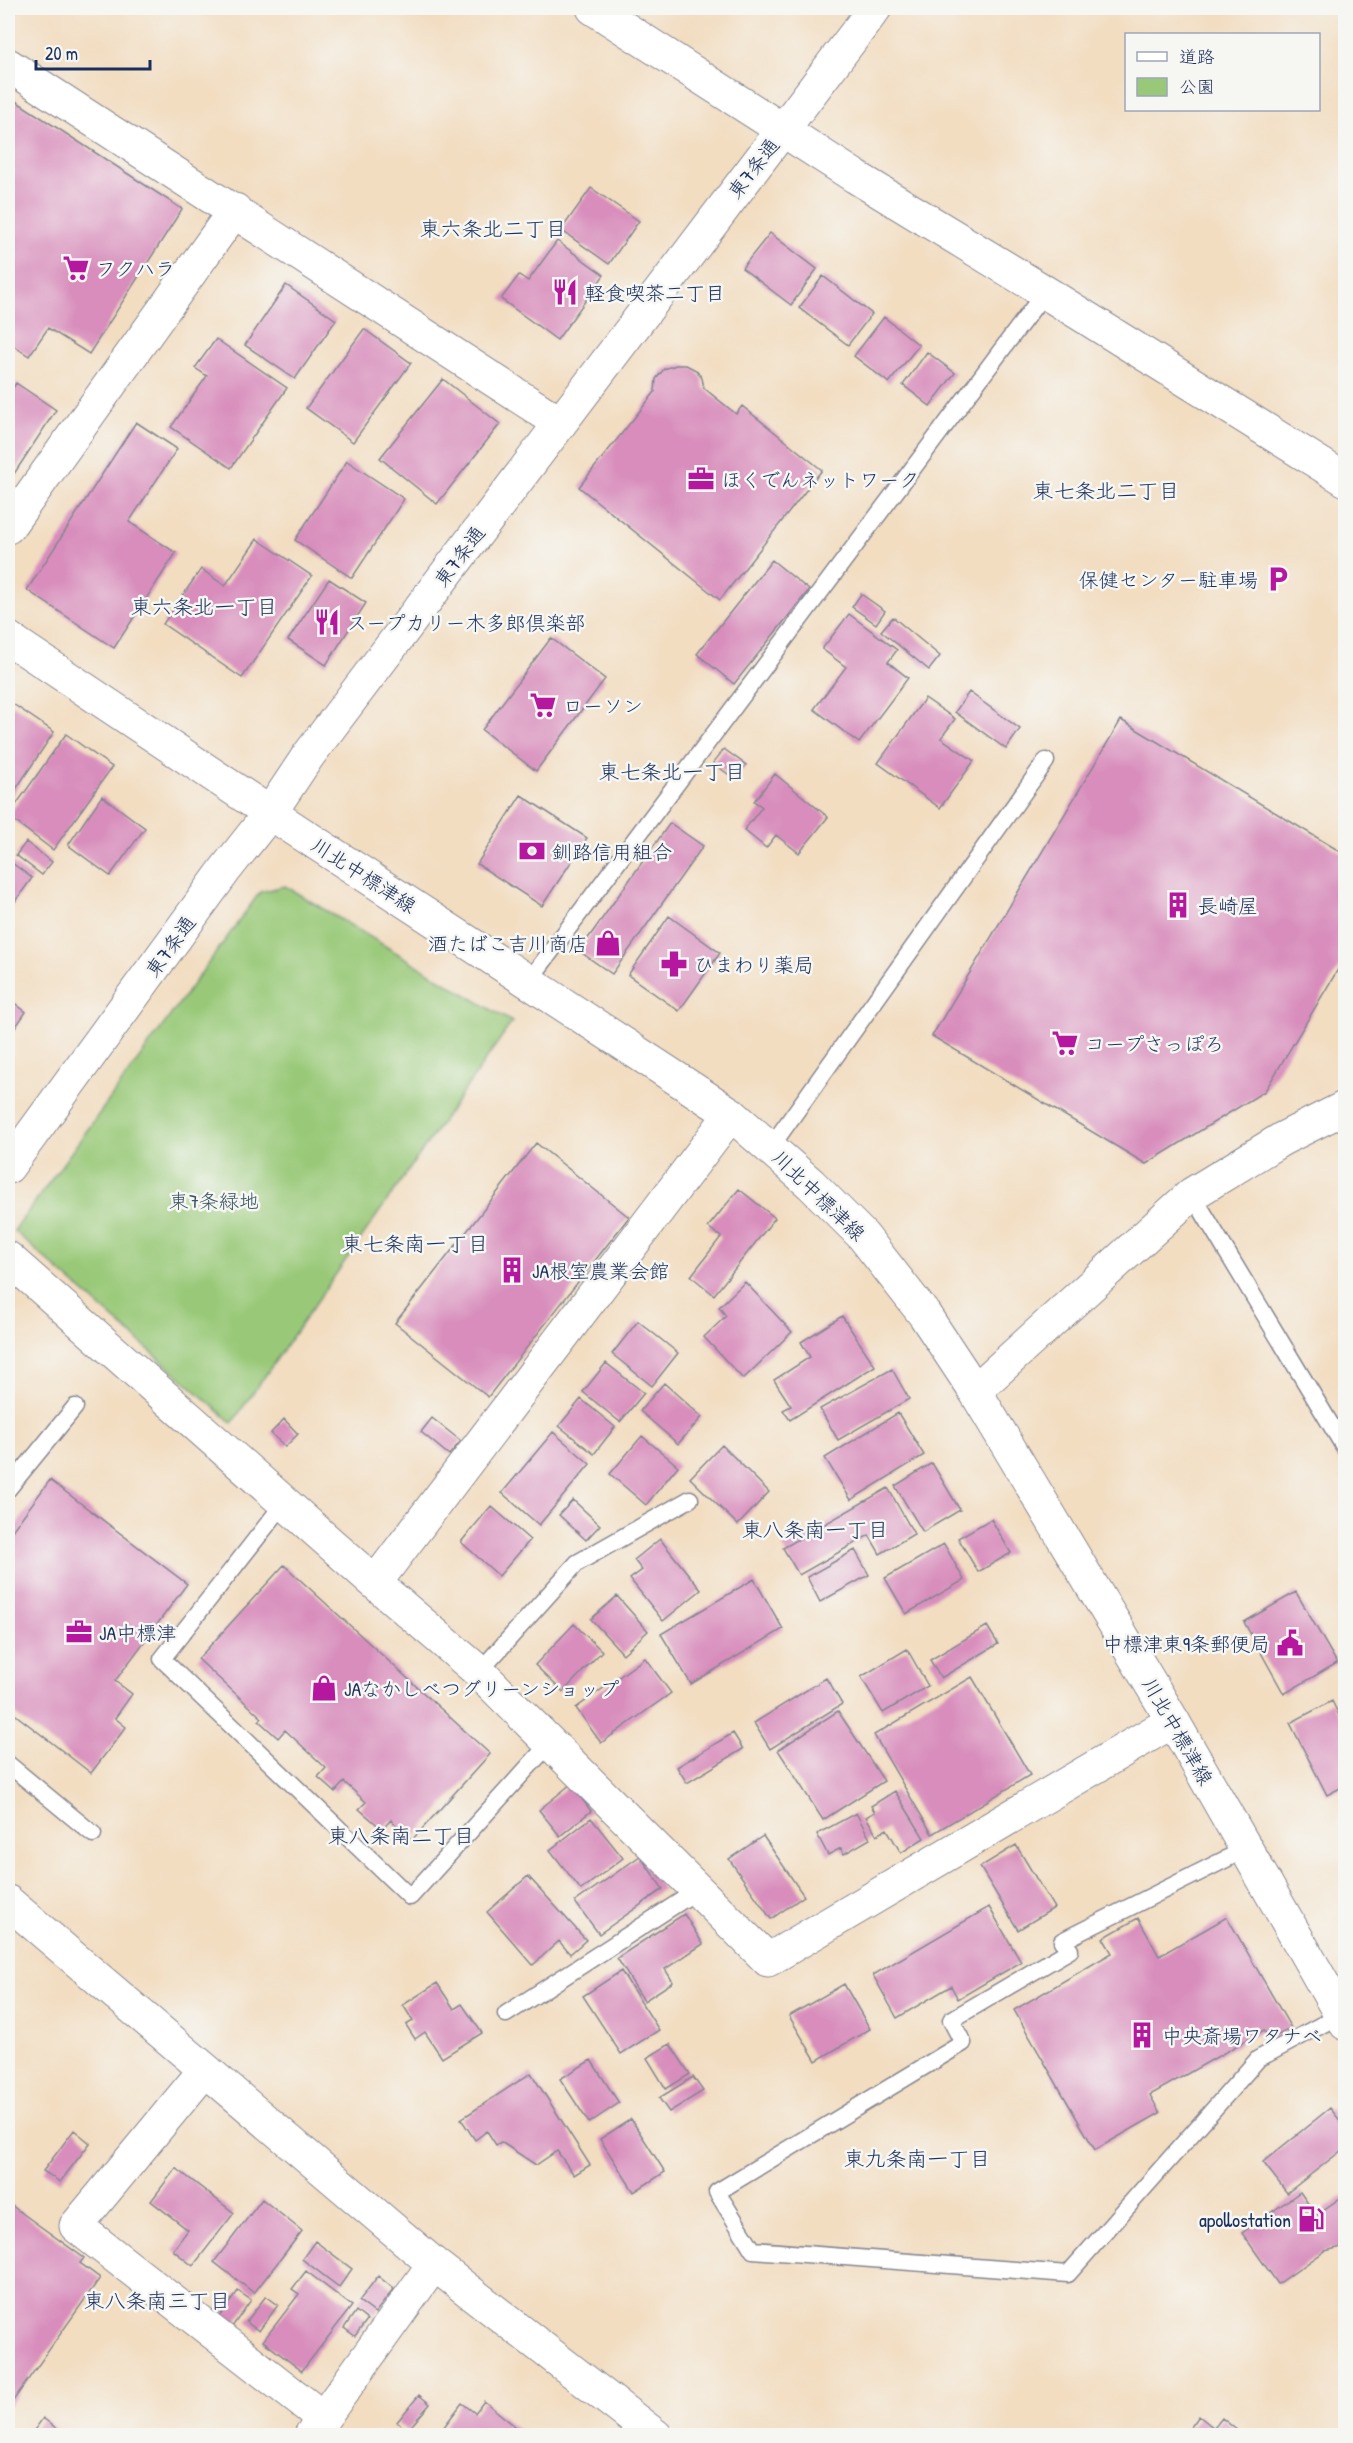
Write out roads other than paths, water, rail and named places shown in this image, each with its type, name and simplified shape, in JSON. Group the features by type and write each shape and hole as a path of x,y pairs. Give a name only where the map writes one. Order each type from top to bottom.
{"street":[{"path":"593,8 782,131 1346,480"},
{"name":"東7条通","path":"8,1167 225,870 270,813 308,756 875,8"},
{"path":"8,65 235,210 560,423"},
{"path":"8,527 235,210"},
{"name":"川北中標津線","path":"8,638 270,813 731,1114 811,1184 863,1236 924,1314 975,1391 1173,1721 1343,2020"},
{"path":"975,1391 1192,1194 1282,1139 1346,1107"},
{"path":"375,1584 731,1114"},
{"path":"8,1258 375,1584 479,1672 768,1960 1173,1721"},
{"path":"8,1902 434,2264 656,2436"},
{"path":"205,2070 76,2226 317,2427 434,2264"}],"lane":[{"path":"528,982 1045,292"},
{"path":"770,1148 1046,761"},
{"path":"1192,1194 1346,1450"},
{"path":"8,1489 75,1407"},
{"path":"479,1672 577,1563 690,1499"},
{"path":"285,1502 162,1659 410,1897 550,1743"},
{"path":"8,1764 93,1834"},
{"path":"1246,1849 1062,1941 1070,1950 951,2020 963,2043 717,2192 753,2250 1068,2274 1258,2059 1343,2020"},
{"path":"506,2013 698,1890"}],"place":[{"name":"フクハラ","path":"76,268"},
{"name":"軽食喫茶二丁目","path":"565,292"},
{"name":"ほくでんネットワーク","path":"701,479"},
{"name":"保健センター駐車場","path":"1278,579"},
{"name":"スープカリー木多郎倶楽部","path":"327,622"},
{"name":"ローソン","path":"543,705"},
{"name":"釧路信用組合","path":"532,851"},
{"name":"長崎屋","path":"1178,905"},
{"name":"酒たばこ吉川商店","path":"608,943"},
{"name":"ひまわり薬局","path":"674,964"},
{"name":"コープさっぽろ","path":"1065,1043"},
{"name":"JA根室農業会館","path":"512,1270"},
{"name":"JA中標津","path":"79,1632"},
{"name":"中標津東9条郵便局","path":"1290,1643"},
{"name":"JAなかしべつグリーンショップ","path":"324,1688"},
{"name":"中央斎場ワタナベ","path":"1142,2035"},
{"name":"apollostation","path":"1311,2219"}],"district":[{"name":"東六条北二丁目","path":"493,228"},
{"name":"東七条北二丁目","path":"1106,490"},
{"name":"東六条北一丁目","path":"204,606"},
{"name":"東七条北一丁目","path":"672,771"},
{"name":"東七条南一丁目","path":"415,1243"},
{"name":"東八条南一丁目","path":"815,1529"},
{"name":"東八条南二丁目","path":"401,1835"},
{"name":"東九条南一丁目","path":"917,2158"},
{"name":"東八条南三丁目","path":"157,2300"}],"park label":[{"name":"東7条緑地","path":"214,1200"}]}
